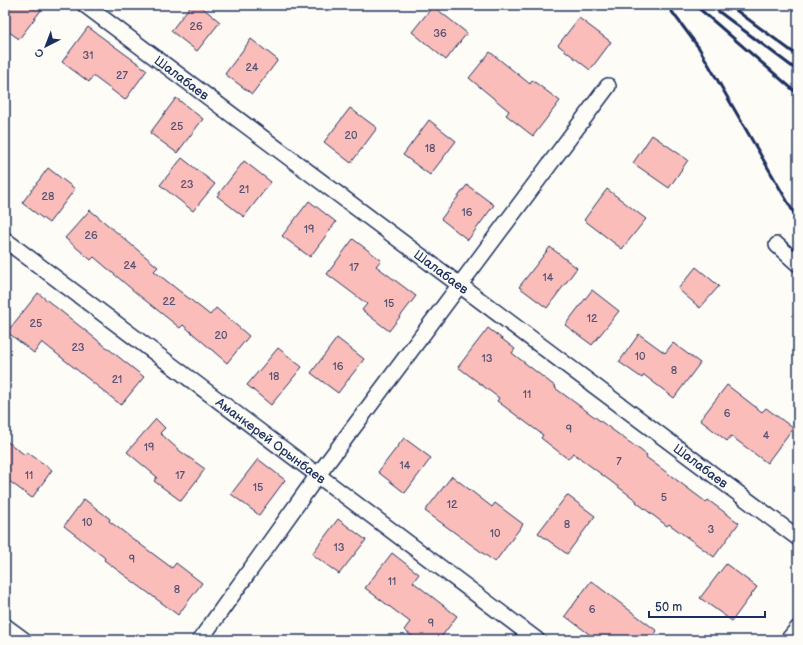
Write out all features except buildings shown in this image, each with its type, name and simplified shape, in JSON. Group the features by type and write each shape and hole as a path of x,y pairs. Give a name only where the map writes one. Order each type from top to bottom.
{"street":[{"name":"Шалабаев","path":"85,5 798,538"},
{"path":"200,640 318,475 458,285 608,86"},
{"name":"Аманкерей Орынбаев","path":"5,240 537,640"},
{"path":"777,245 798,264"},
{"path":"5,626 24,640"},
{"path":"788,640 798,628"}],"railway":[{"path":"667,5 699,48 798,220"},
{"path":"695,5 798,94"},
{"path":"710,5 798,71"},
{"path":"729,5 798,56"}]}
